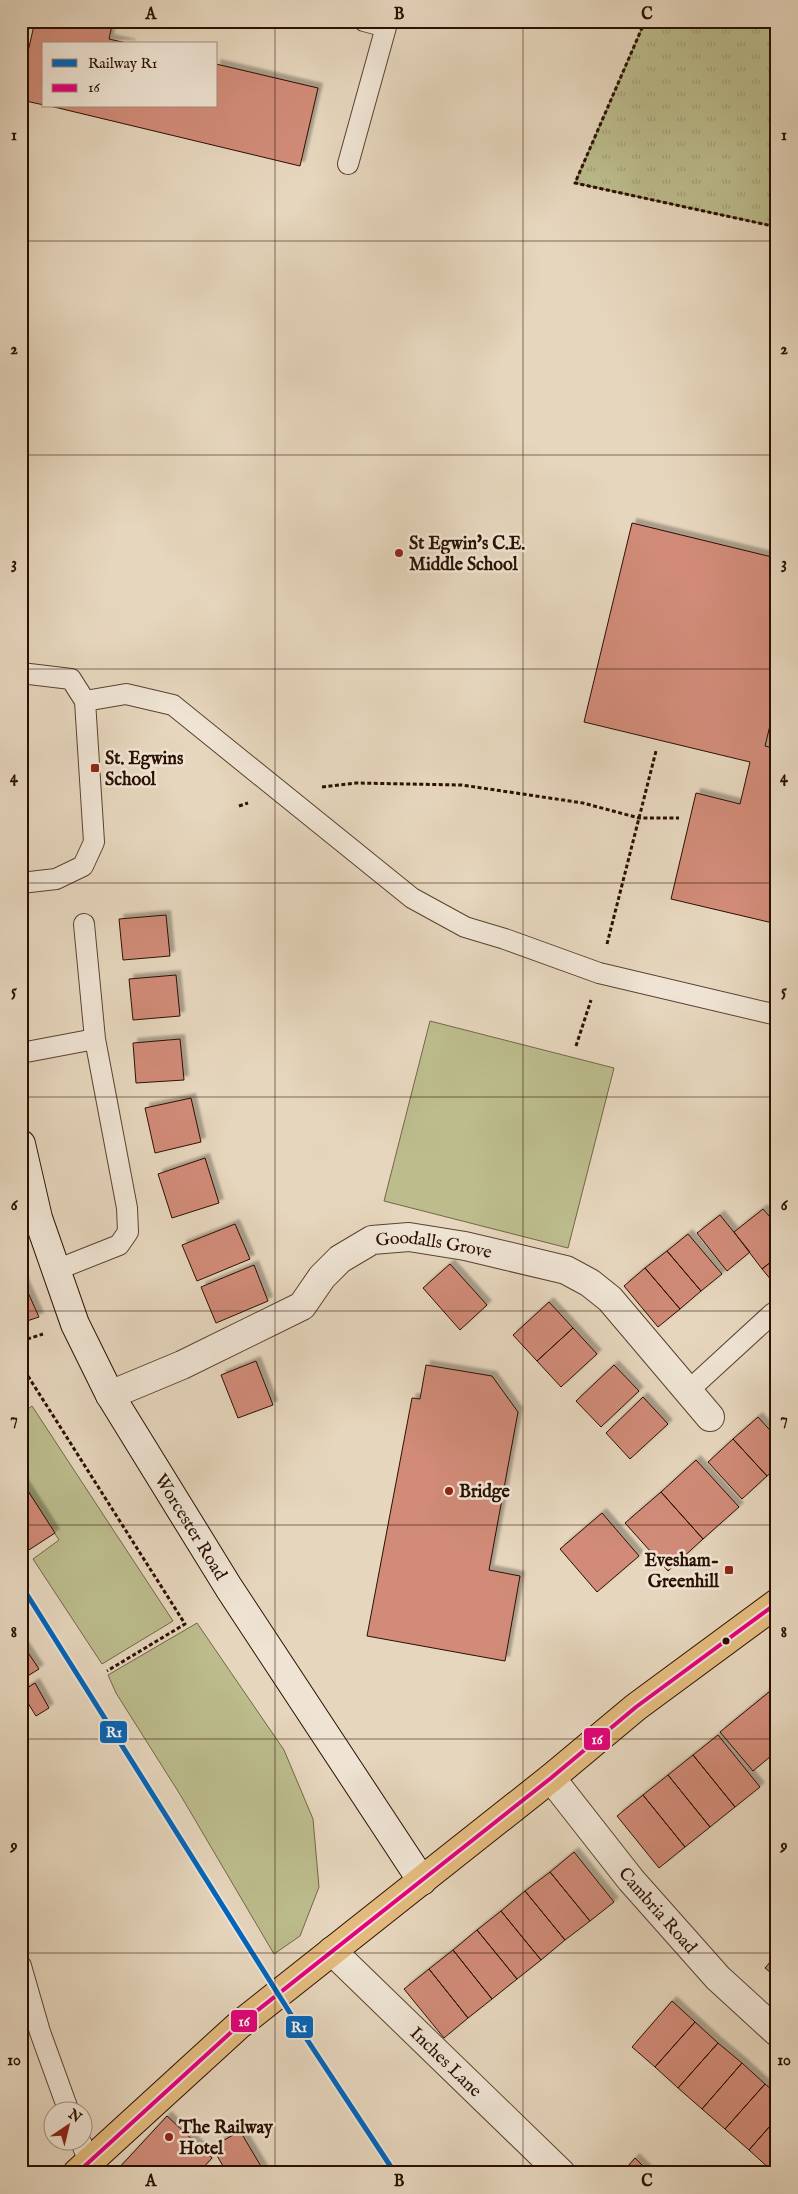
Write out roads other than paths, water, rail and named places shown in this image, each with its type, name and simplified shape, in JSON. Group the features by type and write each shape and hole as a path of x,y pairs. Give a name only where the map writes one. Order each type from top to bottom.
{"main road":[{"path":"86,2162 239,2025 422,1881 636,1707 777,1603"}],"street":[{"name":"Worcester Road","path":"21,1144 38,1218 75,1324 110,1395 229,1588 422,1881"},
{"name":"Goodalls Grove","path":"110,1395 190,1361 302,1306 322,1277 340,1259 372,1240 409,1238 465,1246 566,1270 590,1283 610,1299 710,1417"},
{"name":"Cambria Road","path":"550,1778 631,1880 718,1978 777,2032"},
{"name":"Inches Lane","path":"324,1957 561,2173"}],"lane":[{"path":"348,164 386,24 364,21"},
{"path":"21,673 71,679 85,701 94,842 83,866 56,879 21,883"},
{"path":"85,701 126,694 174,705 412,898 465,927 505,939 599,973 777,1015"},
{"path":"56,1270 119,1245 128,1232 127,1208 96,1039 84,924"},
{"path":"21,1053 96,1039"},
{"path":"688,1391 773,1313"},
{"path":"21,1966 40,2032 66,2102"}],"rail line":[{"name":"R1","path":"21,1585 302,2032 395,2173"}],"place":[{"name":"St Egwin's C.E. Middle School","path":"399,553"},
{"name":"St. Egwins School","path":"95,768"},
{"name":"Bridge","path":"449,1491"},
{"name":"Evesham- Greenhill","path":"729,1570"},
{"name":"The Railway Hotel","path":"169,2137"}]}
